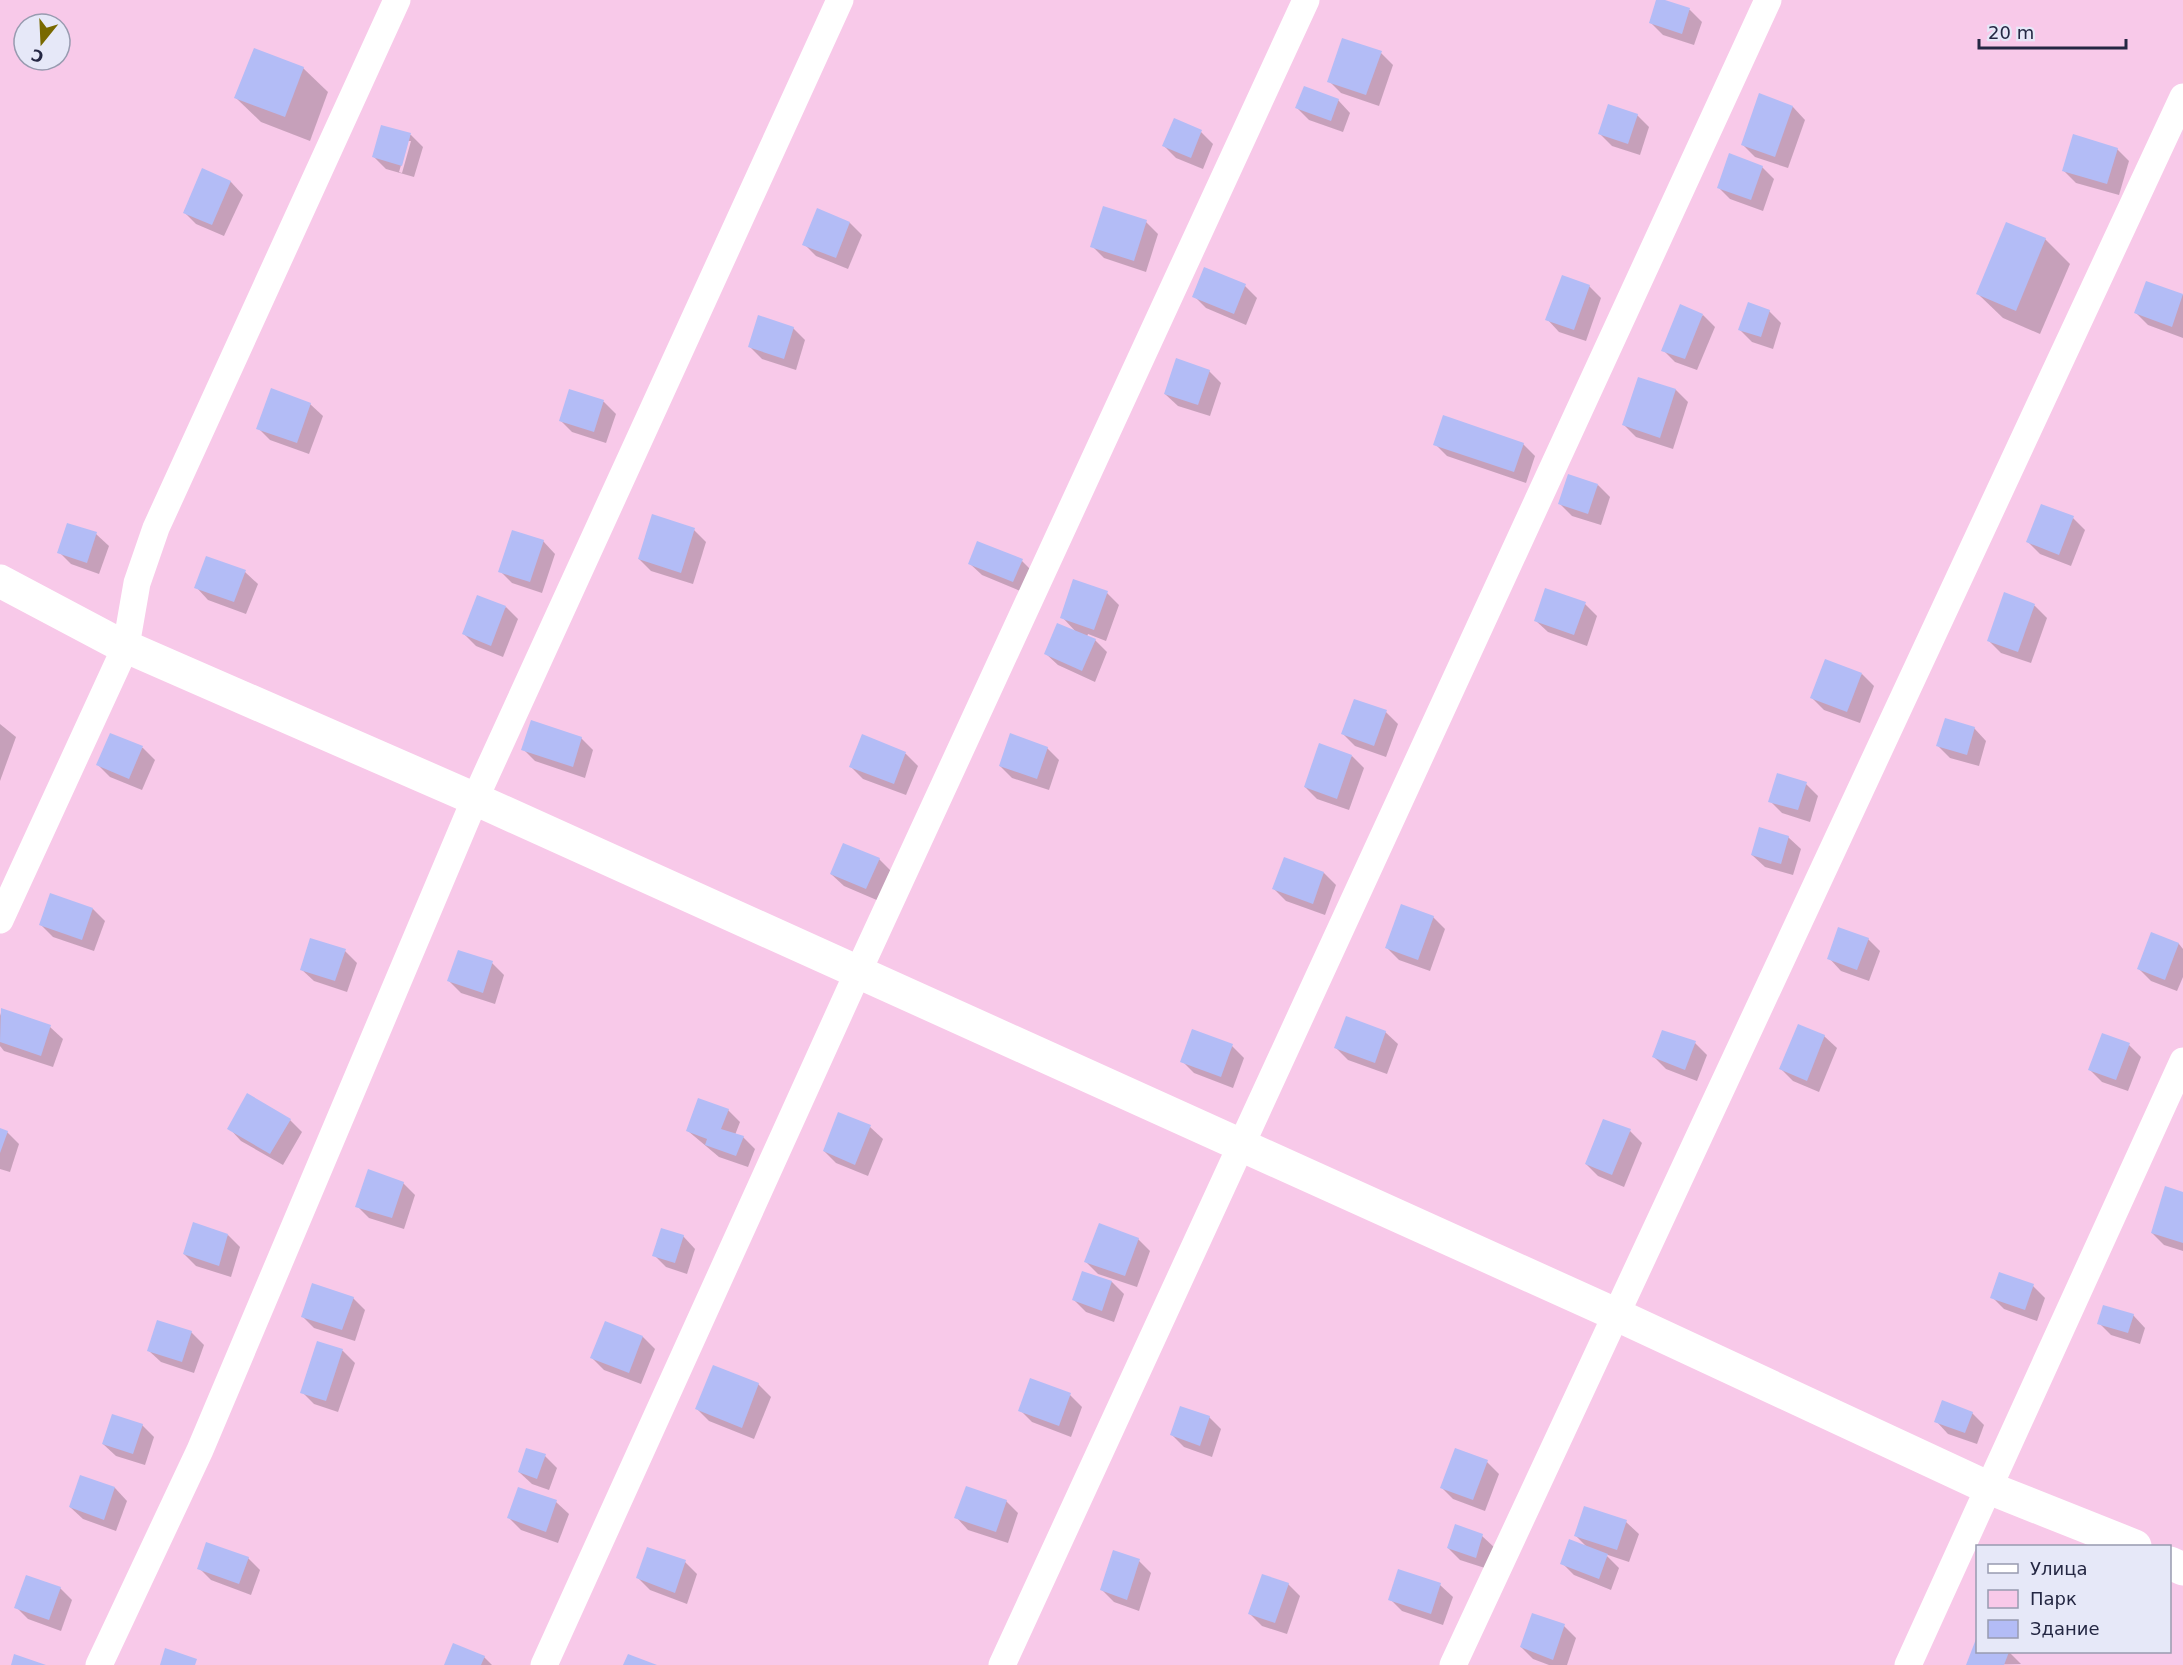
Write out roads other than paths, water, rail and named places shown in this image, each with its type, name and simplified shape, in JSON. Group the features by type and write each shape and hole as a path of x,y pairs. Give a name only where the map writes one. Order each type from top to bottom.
{"street":[{"path":"0,581 126,646 475,799 1615,1314 1989,1488 2132,1545"}],"lane":[{"path":"0,920 126,646 137,583 156,528 397,0"},
{"path":"99,1665 200,1450 475,799 840,0"},
{"path":"544,1665 858,972 1306,0"},
{"path":"1002,1665 1768,0"},
{"path":"1453,1665 2183,97"},
{"path":"1908,1665 2183,1061"}]}
